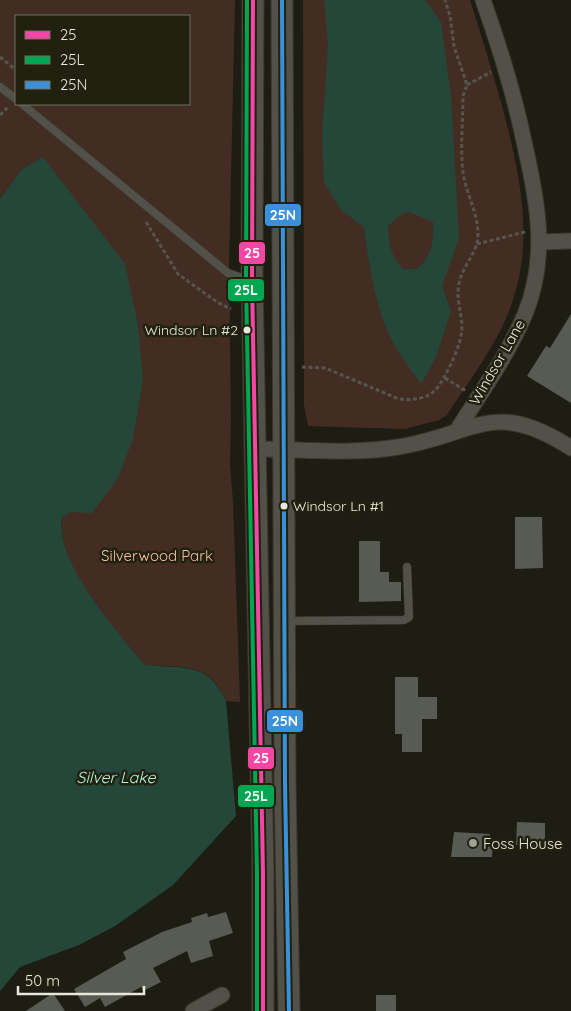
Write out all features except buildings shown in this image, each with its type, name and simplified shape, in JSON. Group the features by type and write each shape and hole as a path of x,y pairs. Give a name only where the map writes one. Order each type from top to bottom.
{"main road":[{"path":"252,0 252,281 263,874 263,1011"},
{"path":"282,0 284,622 289,1011"}],"street":[{"name":"Windsor Lane","path":"458,429 510,344 525,314 534,285 540,236 535,190 518,110 483,0"},
{"path":"540,236 571,241"},
{"name":"Windsor Lane","path":"458,429 477,423 497,421 517,423 538,429 571,448"},
{"path":"254,449 362,450 398,447 428,440 458,429"},
{"path":"193,1011 222,996"}],"lane":[{"path":"0,87 15,98"},
{"path":"23,105 228,273 252,281"},
{"path":"284,622 404,620 409,617 407,568"}],"path":[{"path":"445,0 450,16 454,46 468,85"},
{"path":"0,57 15,69"},
{"path":"302,367 325,368 399,400 410,400 429,395 440,386 460,341 462,327 458,292 460,279 478,244 477,221 462,170 463,96 468,85 505,65"},
{"path":"0,115 9,105 17,111"},
{"path":"141,214 178,274 217,302 231,309"},
{"path":"478,244 518,233 540,236"},
{"path":"445,378 478,397"}],"green space":[{"name":"Silverwood Park","path":"0,0 235,0 229,266 230,465 240,702 226,701 212,679 193,669 145,665 90,596 68,556 62,536 62,518 71,512 43,157 22,169 0,199"},
{"path":"303,0 470,0 501,102 513,151 522,201 523,250 513,300 500,330 484,359 447,415 439,420 405,429 308,426 304,405"}],"water":[{"path":"324,0 425,0 441,22 451,96 459,238 442,286 451,311 436,357 421,384 397,349 384,321 374,290 364,227 341,210 324,182 322,136 328,45","holes":["410,212 433,222 431,248 426,259 417,269 403,269 395,259 391,249 388,226 400,215"]},
{"name":"Silver Lake","path":"43,157 125,264 138,325 143,380 133,439 118,478 92,513 71,512 62,518 62,536 78,576 105,616 145,665 193,670 211,679 219,688 226,701 236,816 173,885 115,926 79,945 20,967 0,991 0,199 22,169"}],"transit line":[{"name":"25L","path":"247,0 246,281 257,874 257,1011"},
{"name":"25","path":"253,0 252,281 263,874 263,1011"},
{"name":"25N","path":"282,0 285,783 289,1011"}],"place":[{"name":"Windsor Ln #2","path":"247,330"},
{"name":"Windsor Ln #1","path":"284,506"},
{"name":"Foss House","path":"473,843"}]}
